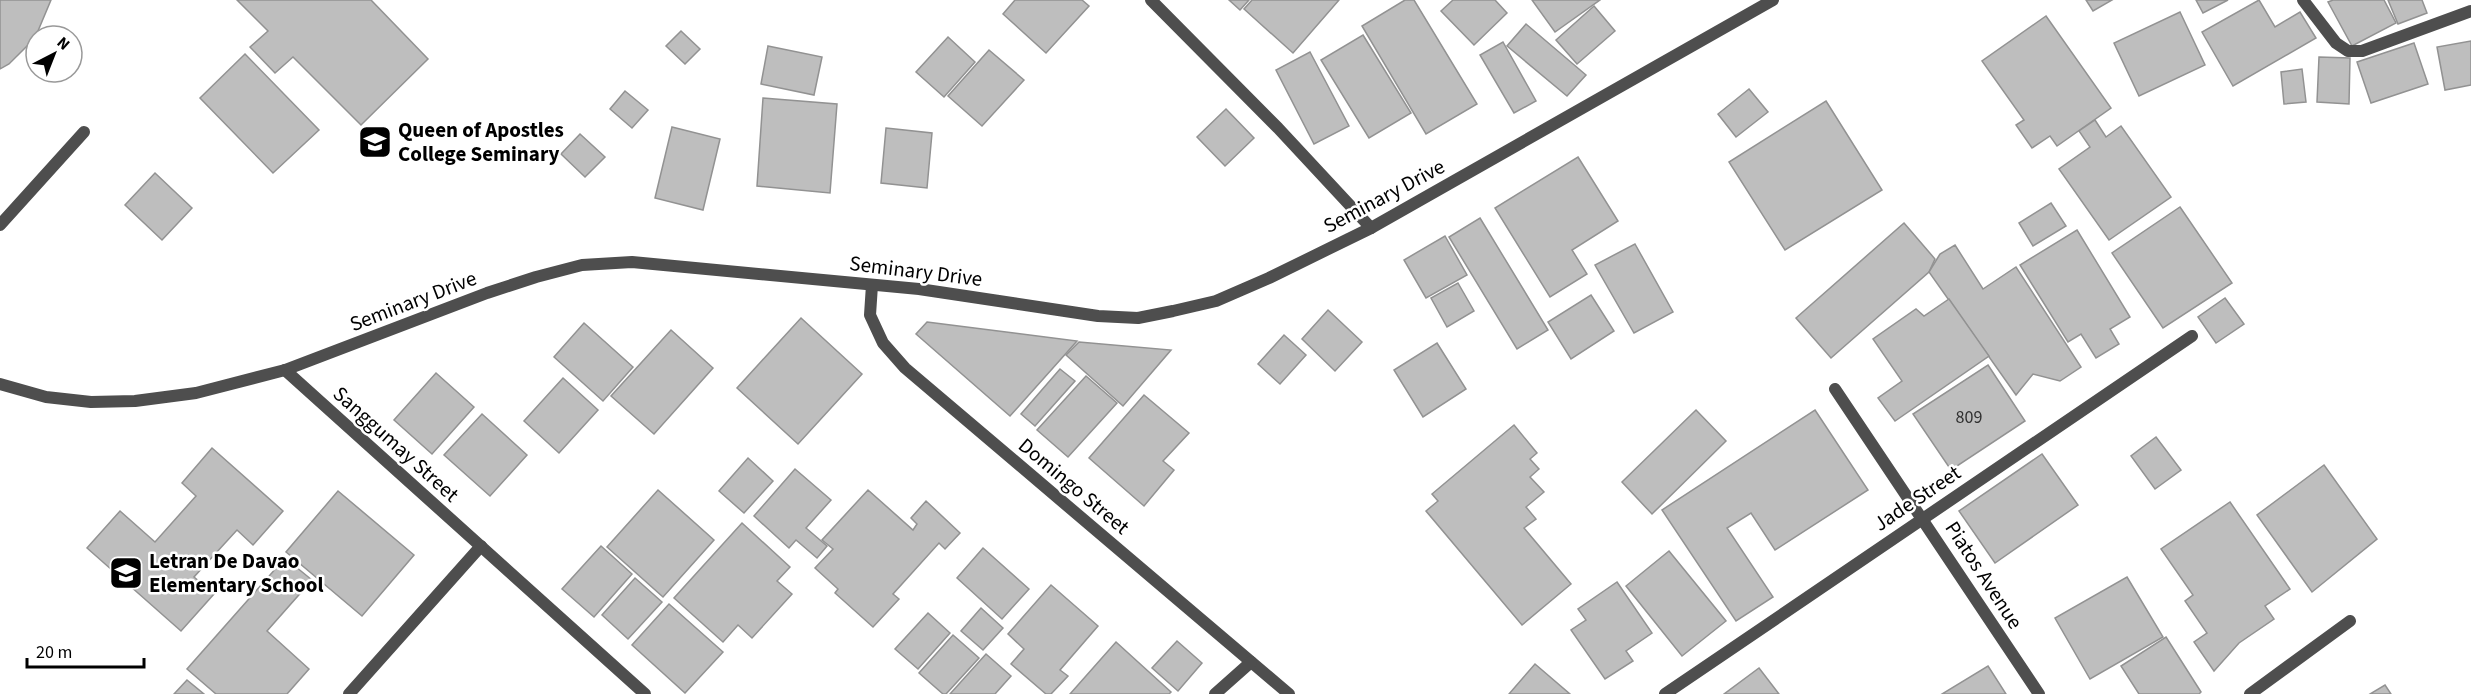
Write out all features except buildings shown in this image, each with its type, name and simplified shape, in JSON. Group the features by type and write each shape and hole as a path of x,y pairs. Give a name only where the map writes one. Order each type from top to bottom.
{"street":[{"path":"1151,0 1278,128 1371,228"},
{"name":"Seminary Drive","path":"0,384 46,397 90,402 135,401 196,393 285,370 487,293 582,265 632,262 919,289 1098,316 1138,318 1216,301 1371,228 1756,4 1773,0"},
{"path":"2303,0 2336,43 2348,51 2362,51 2471,10"},
{"path":"0,225 84,132"},
{"name":"Domingo Street","path":"873,285 870,315 883,343 905,368 1289,694"},
{"name":"Jade Street","path":"1665,694 1922,517 2192,336"},
{"name":"Sanggumay Street","path":"285,370 645,694"},
{"name":"Piatos Avenue","path":"1835,389 2039,694"},
{"path":"349,694 480,546"},
{"path":"2250,694 2350,621"},
{"path":"1215,694 1251,662"}],"place":[{"name":"Queen of Apostles College Seminary","path":"375,142"},
{"name":"Letran De Davao Elementary School","path":"126,573"}]}
